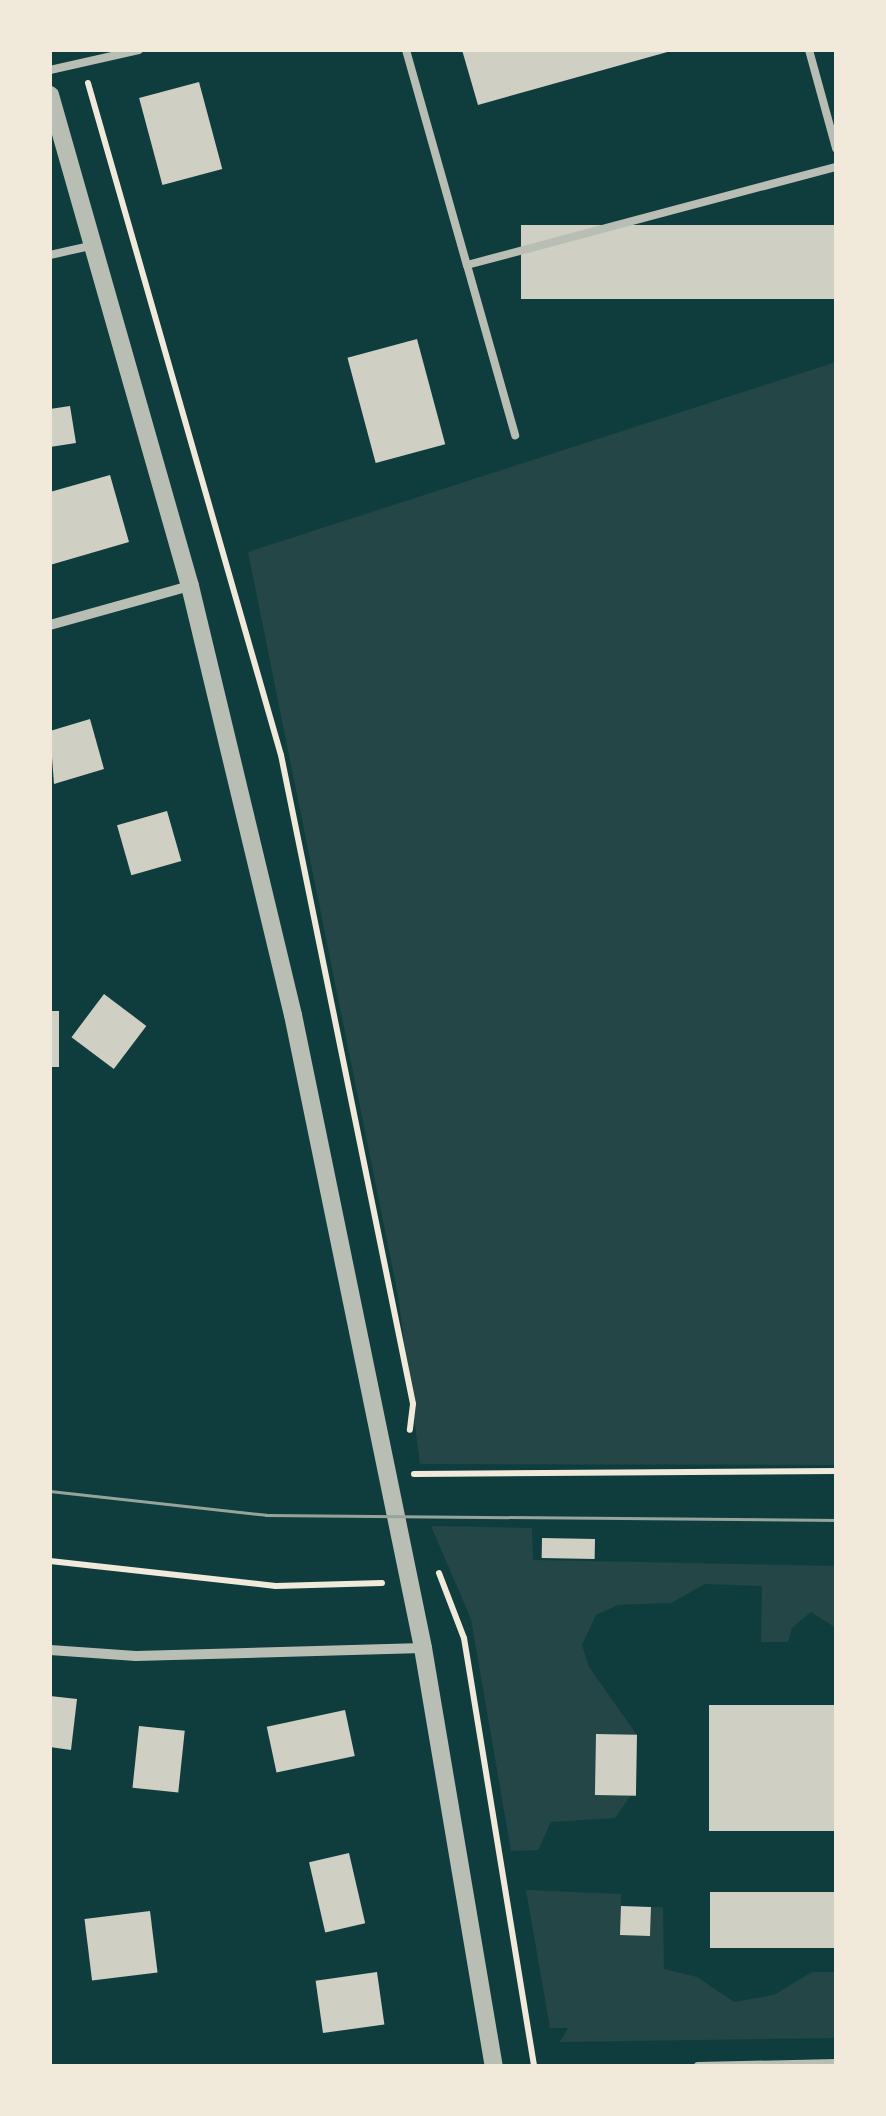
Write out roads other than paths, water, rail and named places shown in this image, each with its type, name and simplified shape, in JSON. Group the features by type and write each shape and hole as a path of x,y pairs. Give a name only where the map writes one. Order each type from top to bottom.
{"street":[{"path":"50,96 190,586 292,1015 422,1648 494,2066"},
{"path":"50,626 190,586"},
{"path":"50,1650 136,1656 422,1648"}],"lane":[{"path":"50,70 139,50"},
{"path":"406,50 515,436"},
{"path":"808,50 836,148"},
{"path":"468,265 836,168"},
{"path":"50,256 94,245"},
{"path":"698,2066 836,2063"}],"tram line":[{"path":"50,1491 266,1515 836,1520"}]}
